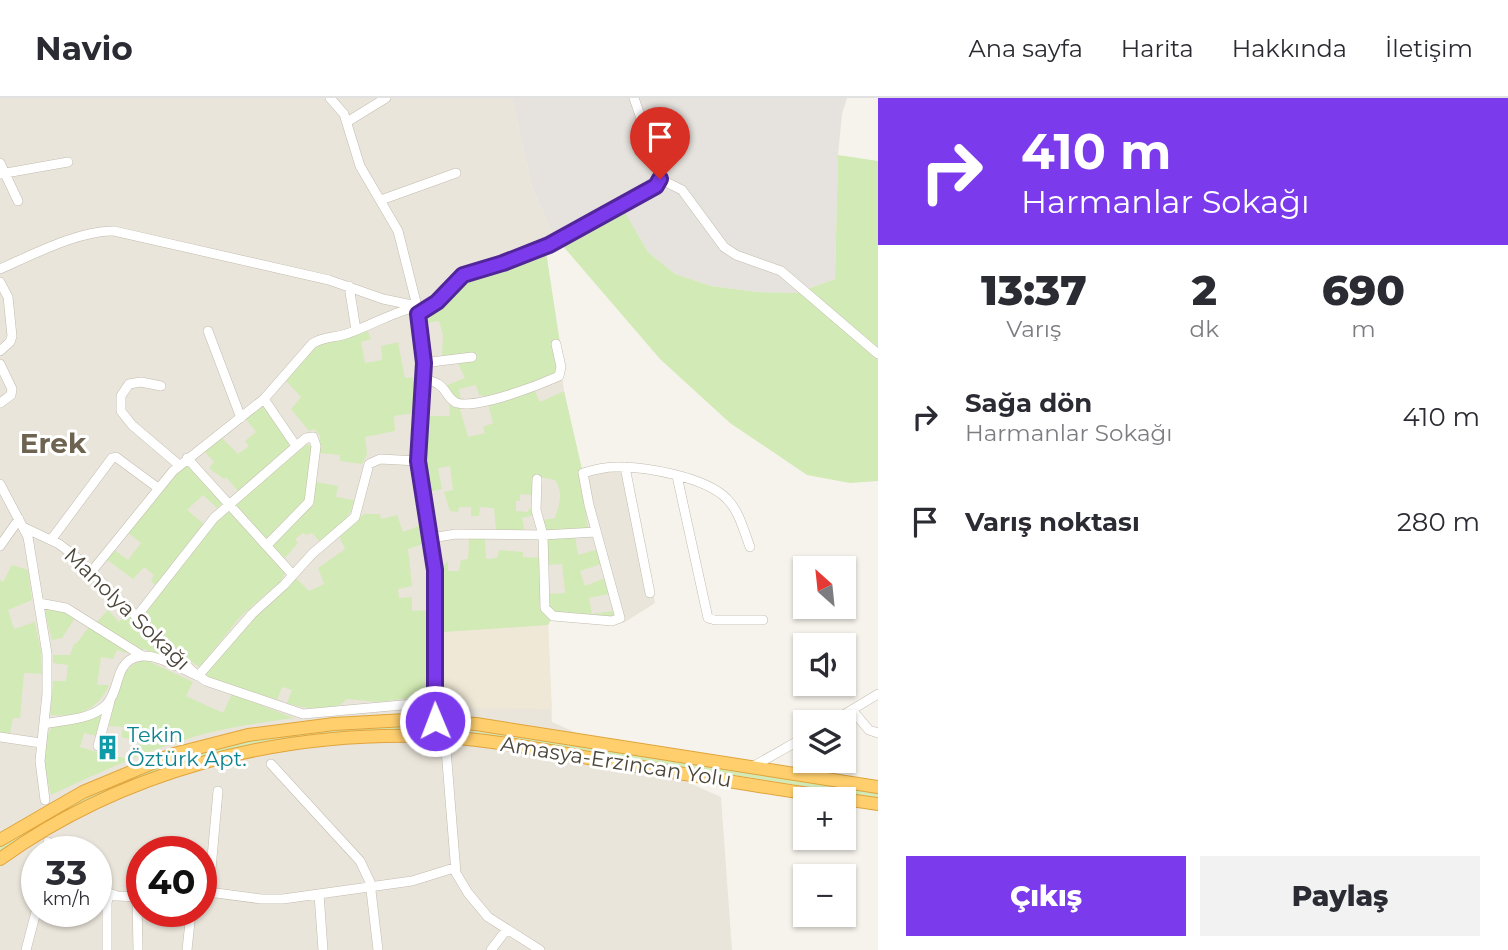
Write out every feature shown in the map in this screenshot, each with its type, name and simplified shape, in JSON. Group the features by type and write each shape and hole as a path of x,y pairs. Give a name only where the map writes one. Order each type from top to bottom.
{"highway":[{"name":"Amasya-Erzincan Yolu","path":"0,839 83,792 133,769 194,748 248,735 316,725 435,721 510,729 878,787"},
{"name":"Amasya-Erzincan Yolu","path":"0,859 43,831 88,807 163,775 214,759 308,741 406,736 446,737 526,747 878,804"}],"street":[{"path":"330,98 344,114 360,166 402,242 417,310 424,363 419,478 432,538 436,584 435,721"},
{"path":"347,122 386,98"},
{"path":"634,98 660,179 682,190 724,247 736,255 781,271 878,354"},
{"path":"18,201 1,170 68,162"},
{"path":"381,200 456,173"},
{"path":"92,571 158,488 183,462 264,399 312,344 356,331 397,312 417,310 437,302 463,275 549,245 656,186 660,179"},
{"path":"0,269 85,235 114,231 349,286 417,310"},
{"path":"0,282 8,297 12,336 10,342 0,351"},
{"path":"349,286 356,331"},
{"path":"208,331 241,418"},
{"path":"422,379 438,383 450,399 461,404 488,400 559,376 561,367 556,344"},
{"path":"424,363 472,357"},
{"path":"0,364 12,389 11,396 0,403"},
{"path":"161,386 141,382 129,384 121,396 121,411 132,425 183,462 229,503 293,575"},
{"path":"264,399 296,446"},
{"path":"136,616 203,530 229,503 309,437 316,440 309,502 267,545"},
{"path":"51,540 111,458 116,457 158,488"},
{"path":"39,603 66,608 141,655 198,676 252,614 312,554 355,517 366,468 371,462 380,459 418,461"},
{"path":"625,467 650,593"},
{"path":"537,479 536,510 543,535 545,600 548,613 559,618 620,618 583,473 625,467 677,476 704,484 730,502 750,547"},
{"path":"677,476 708,618 763,620"},
{"path":"0,484 25,528 48,664 40,761 45,800"},
{"path":"0,546 19,519"},
{"name":"Manolya Sokağı","path":"25,528 64,547 92,571 198,676 303,714 435,702"},
{"path":"0,534 10,531"},
{"path":"432,538 456,534 543,535 596,532"},
{"path":"98,746 111,698 124,666 134,657 141,655"},
{"path":"852,710 878,694"},
{"path":"44,724 92,714 106,705 111,698"},
{"path":"856,715 869,730 878,733"},
{"path":"0,737 41,743"},
{"path":"446,737 454,868 468,893 488,917 540,950"},
{"path":"752,767 793,744"},
{"path":"271,764 360,860 371,887 378,950"},
{"path":"212,836 218,791"},
{"path":"217,893 272,900 412,881 454,868"},
{"path":"318,894 323,950"},
{"path":"26,950 32,927"},
{"path":"107,927 107,950"},
{"path":"138,927 138,950"},
{"path":"187,950 189,927"},
{"path":"491,950 508,929"}],"shaded area":[{"path":"0,98 512,98 532,187 554,237 562,245 546,252 564,391 581,469 628,462 655,603 625,622 617,624 551,620 548,625 552,722 721,797 732,950 0,950"},
{"path":"512,98 847,98 842,114 838,155 835,279 796,293 757,292 711,286 675,274 648,252 624,212 562,245 554,237 532,187"},
{"path":"548,625 552,709 446,708 443,632"}],"green space":[{"path":"838,155 878,161 878,481 850,483 807,475 730,423 660,359 562,245 624,211 648,252 675,274 711,286 757,292 796,293 835,279"},
{"path":"546,252 564,369 542,380 487,397 479,395 476,385 459,389 461,401 456,400 445,386 465,378 454,355 442,357 443,335 439,321 427,323 427,314 465,278"},
{"path":"367,330 371,339 361,342 365,363 382,360 381,346 398,342 405,378 417,377 414,413 394,416 395,431 365,437 367,454 362,464 340,461 340,455 320,453 320,435 314,429 309,431 291,409 301,397 286,381 316,344"},
{"path":"534,389 540,402 564,391 582,469 580,473 588,528 546,531 543,520 555,518 559,504 560,494 555,480 540,477 533,479 532,495 520,494 520,501 516,501 516,511 528,512 529,508 534,508 534,515 522,518 525,532 496,531 494,508 480,507 479,516 471,516 471,507 459,507 458,512 450,511 444,492 453,490 450,466 438,468 442,489 429,492 425,477 429,416 450,416 449,404 459,406 468,437 485,433 483,427 493,423 488,403"},
{"path":"262,403 292,446 238,491 226,477 224,479 209,468 214,462 203,450 221,437 238,454 249,446 245,441 256,432 245,418"},
{"path":"307,444 313,448 308,498 266,541 235,504"},
{"path":"188,463 225,501 217,508 203,495 187,510 204,524 158,587 151,581 154,575 144,567 133,579 106,559 113,549 128,560 141,543 127,532 162,487"},
{"path":"316,482 338,486 336,497 354,500 352,508 342,524 320,542 312,533 303,533 295,539 298,543 285,558 272,546 308,507"},
{"path":"230,506 285,573 281,581 240,617 200,667 191,662 142,615 213,523"},
{"path":"364,514 380,514 381,519 397,515 403,532 424,524 426,543 408,549 412,586 398,589 399,598 412,597 412,611 428,610 429,693 426,696 378,702 347,699 334,707 311,708 287,703 292,690 282,687 277,700 203,675 256,615 296,578 309,591 324,584 318,568 345,549 339,536"},
{"path":"575,536 578,555 599,549 601,564 580,571 585,586 605,578 609,594 589,598 592,614 613,611 614,618 555,615 550,610 548,594 565,593 562,564 547,565 546,538"},
{"path":"469,537 485,537 486,559 497,558 499,550 523,552 523,557 542,558 551,620 548,625 443,632 442,565 448,562 448,571 459,571 461,560 468,559"},
{"path":"12,565 28,570 32,600 8,610 14,629 35,622 42,674 24,673 20,718 13,718 10,734 0,733 0,580 3,582"},
{"path":"48,607 63,610 75,618 62,638 52,640 45,613"},
{"path":"108,610 119,622 128,612 179,662 144,649 138,651 94,625"},
{"path":"89,627 128,650 126,653 117,650 113,659 101,657 97,685 109,685 99,701 78,713 50,715 53,681 66,681 68,665 53,663 53,655 70,655 74,644"},
{"path":"146,660 193,682 186,696 223,713 232,694 294,718 229,728 168,745 51,795 44,750 48,733 53,726 102,714 97,736 84,733 80,747 127,758 130,752 140,750 139,741 121,737 123,727 109,726 115,696 123,676 129,668"},
{"path":"426,726 547,740 841,787 809,787 528,742 340,734 286,739 188,760 97,796 42,824 0,851 0,846 44,821 159,765 242,742 364,728"},
{"path":"856,789 878,793 878,798 856,794"}],"place":[{"name":"Tekin Öztürk Apt.","path":"107,747"}],"district":[{"name":"Erek","path":"53,443"}],"route":[{"path":"435,721 436,584 432,538 419,478 420,400 424,363 418,314 437,302 463,275 549,245 656,186 660,179"}]}
